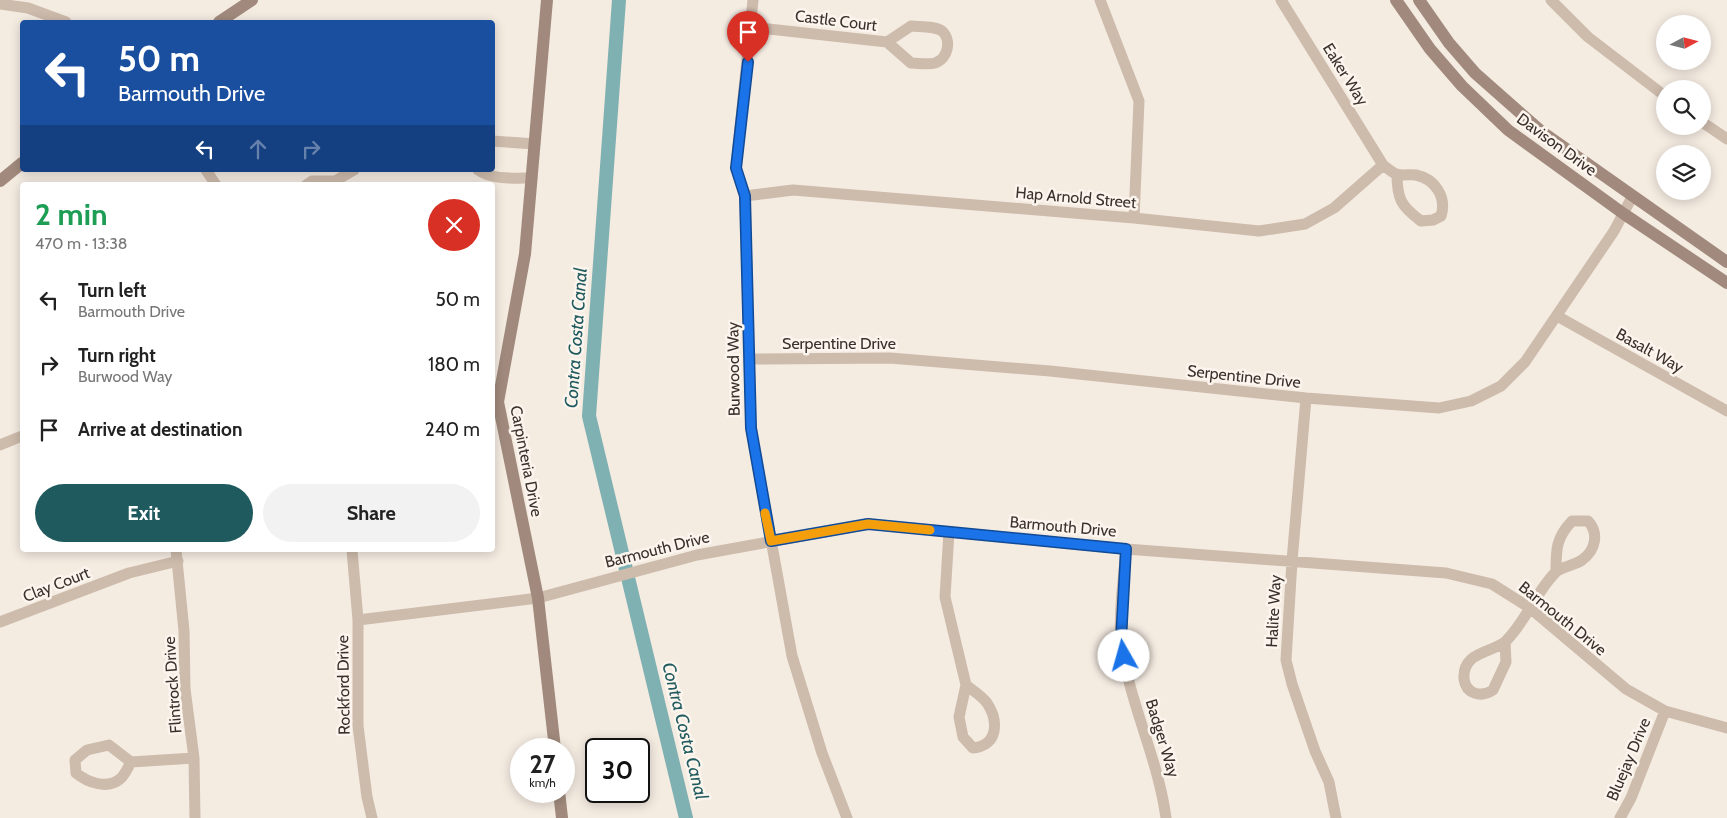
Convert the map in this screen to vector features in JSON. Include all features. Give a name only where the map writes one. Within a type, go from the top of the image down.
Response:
[{"type":"street","points":[[222,20],[252,0]]},
{"type":"street","name":"Carpinteria Drive","points":[[548,0],[525,254],[498,402],[538,598],[554,738]]},
{"type":"street","name":"Burwood Way","points":[[753,0],[736,168],[745,196],[751,428],[792,656],[822,753],[847,818]]},
{"type":"street","points":[[1100,0],[1139,100],[1134,218]]},
{"type":"street","name":"Eaker Way","points":[[1281,0],[1383,165]]},
{"type":"street","name":"Davison Drive","points":[[1396,0],[1430,50],[1462,86],[1508,130],[1624,214],[1727,282]]},
{"type":"street","name":"Davison Drive","points":[[1419,0],[1449,43],[1475,73],[1542,132],[1727,262]]},
{"type":"street","points":[[1551,0],[1588,37],[1656,89]]},
{"type":"street","points":[[0,4],[29,4],[62,20]]},
{"type":"street","name":"Castle Court","points":[[751,26],[887,42],[911,63],[935,63],[944,56],[947,50],[947,40],[941,31],[932,28],[911,26],[887,42]]},
{"type":"street","points":[[1711,128],[1727,139]]},
{"type":"street","points":[[495,141],[535,144]]},
{"type":"street","points":[[0,181],[20,165]]},
{"type":"street","points":[[1383,165],[1397,174],[1416,176],[1430,181],[1441,194],[1444,206],[1441,216],[1434,220],[1421,221],[1405,209],[1397,193],[1397,174]]},
{"type":"street","name":"Hap Arnold Street","points":[[745,196],[793,190],[1134,218],[1259,231],[1306,224],[1334,208],[1383,165]]},
{"type":"street","points":[[310,179],[335,181],[351,172]]},
{"type":"street","points":[[481,172],[508,177],[532,178]]},
{"type":"street","name":"Serpentine Drive","points":[[750,359],[890,358],[1050,371],[1306,398],[1439,408],[1471,401],[1501,386],[1525,362],[1624,214],[1632,197]]},
{"type":"street","name":"Basalt Way","points":[[1557,316],[1727,412]]},
{"type":"street","name":"Halite Way","points":[[1306,398],[1286,660],[1315,751],[1328,782],[1336,818]]},
{"type":"street","points":[[0,444],[20,437]]},
{"type":"street","points":[[1505,642],[1506,662],[1493,690],[1480,695],[1471,692],[1465,686],[1464,676],[1467,666],[1482,651],[1505,642],[1556,571],[1583,559],[1591,549],[1596,537],[1595,528],[1588,521],[1572,521],[1565,529],[1556,547],[1556,571]]},
{"type":"street","name":"Barmouth Drive","points":[[358,620],[538,598],[697,555],[868,524],[1126,549],[1446,573],[1492,584],[1530,608],[1626,689],[1665,711],[1727,728]]},
{"type":"street","points":[[949,532],[945,597],[966,685],[959,717],[962,737],[973,748],[982,747],[989,743],[996,732],[995,724],[987,704],[966,685]]},
{"type":"street","name":"Badger Way","points":[[1126,549],[1121,640],[1131,688],[1162,787],[1166,818]]},
{"type":"street","name":"Rockford Drive","points":[[352,552],[358,620],[358,726],[367,797],[372,818]]},
{"type":"street","name":"Clay Court","points":[[1,626],[177,555]]},
{"type":"street","name":"Flintrock Drive","points":[[177,555],[184,631],[185,689],[194,758],[195,818]]},
{"type":"street","name":"Bluejay Drive","points":[[1620,818],[1631,798],[1665,711]]},
{"type":"street","points":[[131,762],[121,778],[112,784],[87,782],[76,772],[75,760],[87,750],[109,745],[131,762],[194,758]]},
{"type":"street","points":[[561,803],[562,818]]},
{"type":"waterway","name":"Contra Costa Canal","points":[[619,0],[589,416],[686,818]]},
{"type":"slow traffic","points":[[765,513],[771,541],[868,524],[930,530]]},
{"type":"route","points":[[748,62],[736,168],[745,196],[751,428],[762,499],[771,541],[868,524],[1126,549],[1121,640],[1124,656]]}]
